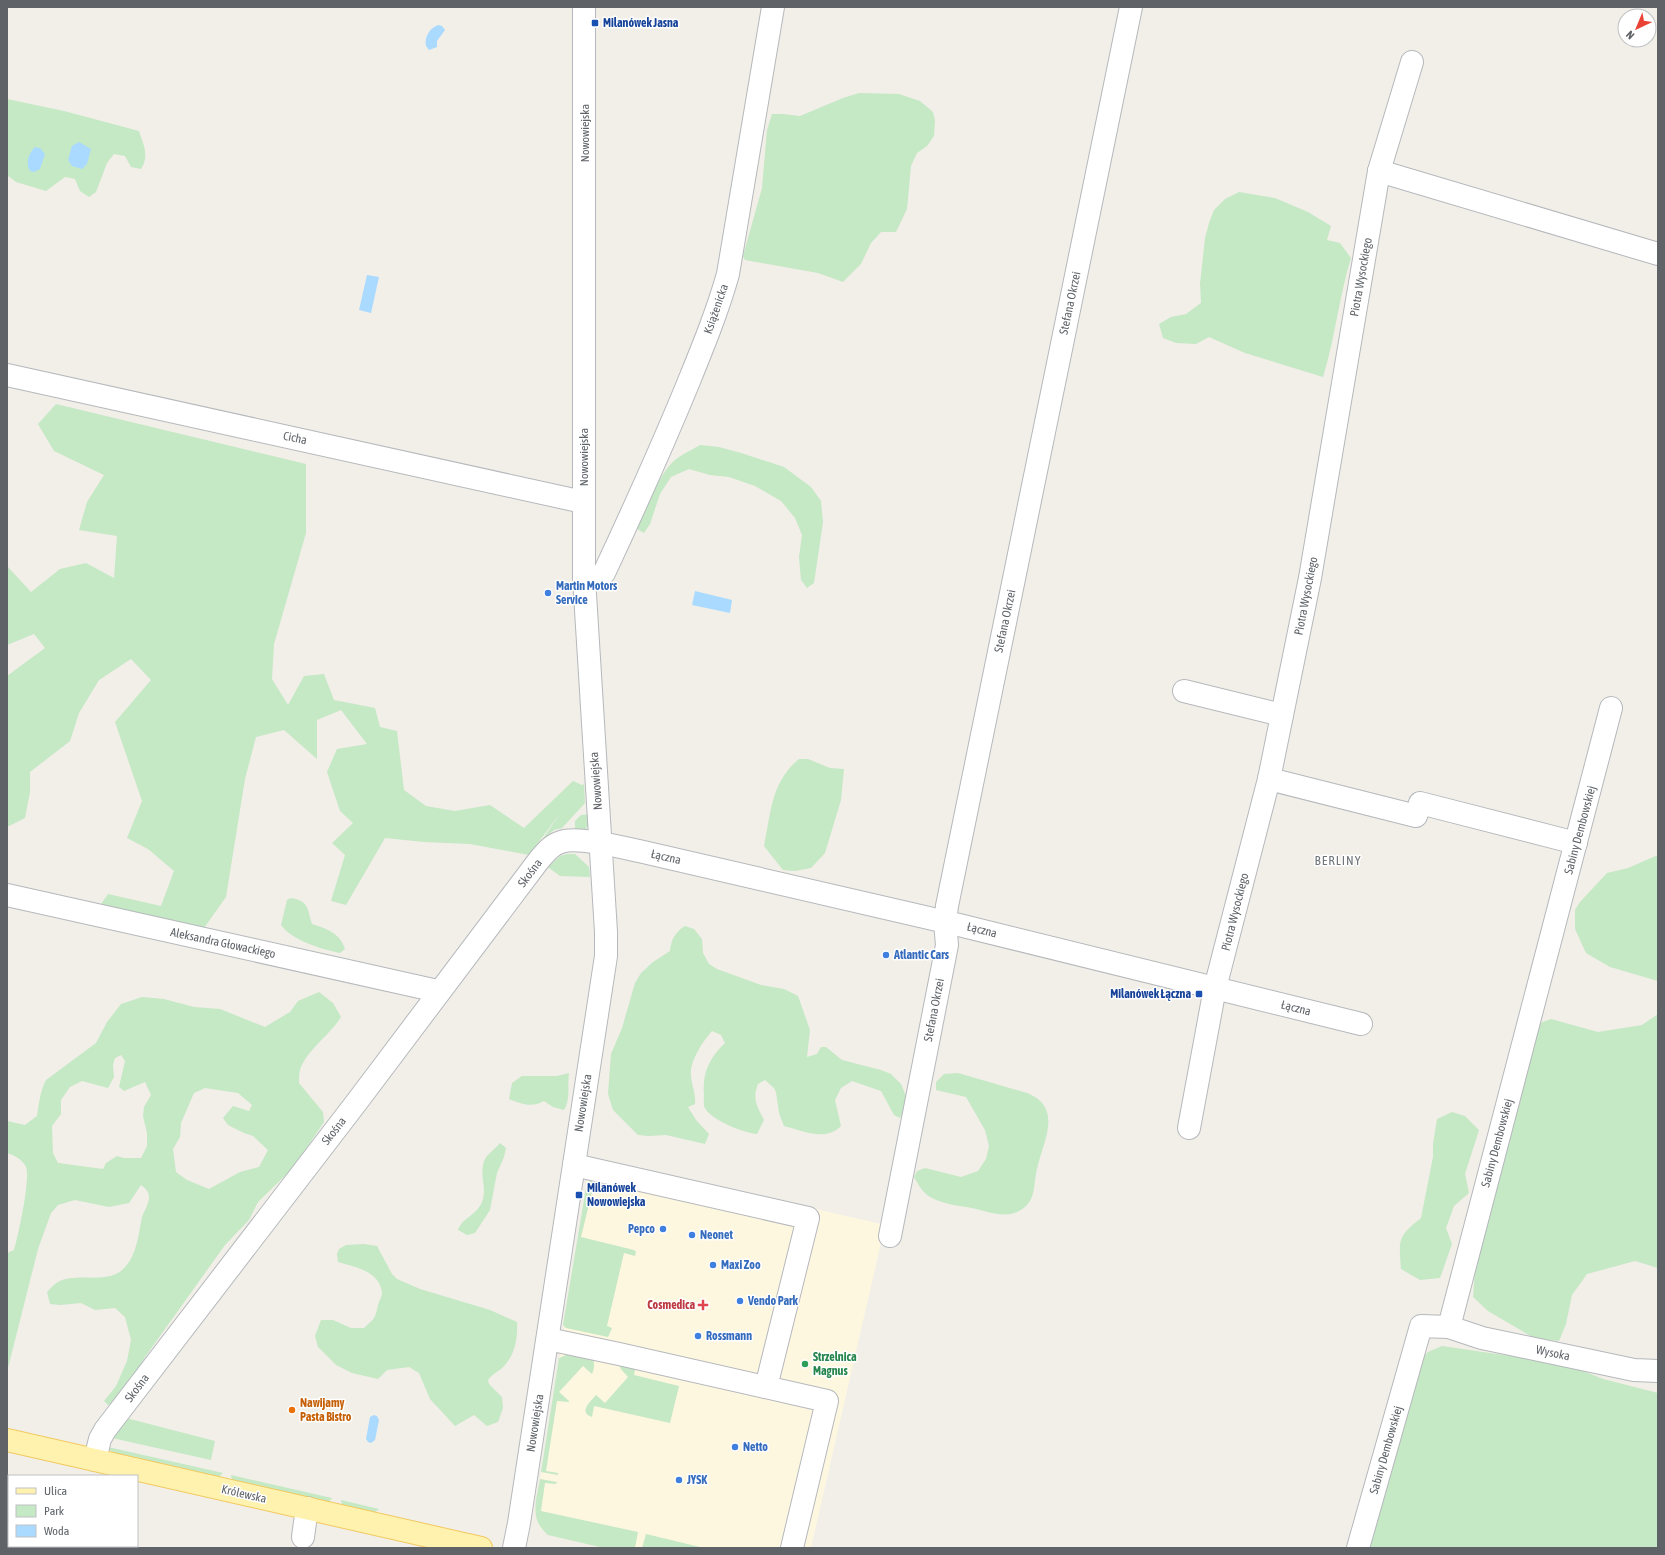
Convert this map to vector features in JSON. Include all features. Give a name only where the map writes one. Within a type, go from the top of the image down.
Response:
[{"type":"main road","name":"Królewska","points":[[7,1440],[481,1548]]},
{"type":"street","name":"Nowowiejska","points":[[514,1548],[548,1340],[606,956],[601,843],[584,578],[584,7]]},
{"type":"street","name":"Książenicka","points":[[584,578],[595,578],[604,573],[670,427],[719,308],[728,274],[773,7]]},
{"type":"street","name":"Stefana Okrzei","points":[[890,1236],[947,945],[945,922],[947,906],[1131,7]]},
{"type":"street","name":"Piotra Wysockiego","points":[[1189,1128],[1215,988],[1269,779],[1311,571],[1379,172],[1412,62]]},
{"type":"street","points":[[1379,172],[1658,254]]},
{"type":"street","name":"Cicha","points":[[7,374],[574,500],[584,500]]},
{"type":"street","points":[[1184,691],[1282,715]]},
{"type":"street","name":"Sabiny Dembowskiej","points":[[1358,1548],[1421,1326],[1449,1327],[1611,708]]},
{"type":"street","points":[[1269,779],[1416,816],[1420,803],[1576,843]]},
{"type":"street","name":"Skośna","points":[[95,1460],[100,1439],[105,1430],[356,1103],[545,852],[557,844],[569,840],[601,843]]},
{"type":"street","name":"Łączna","points":[[601,843],[638,850],[945,922],[1361,1024]]},
{"type":"street","name":"Aleksandra Głowackiego","points":[[7,895],[433,990],[438,993]]},
{"type":"street","points":[[574,1165],[808,1218],[766,1387]]},
{"type":"street","name":"Wysoka","points":[[1449,1327],[1482,1338],[1634,1370],[1658,1371]]},
{"type":"street","points":[[548,1340],[619,1354],[827,1401],[792,1548]]},
{"type":"street","points":[[303,1537],[307,1508]]},
{"type":"shaded area","points":[[591,1157],[885,1225],[811,1548],[605,1548],[541,1529],[535,1512]]},
{"type":"green space","points":[[859,93],[899,94],[920,101],[933,112],[935,121],[934,136],[927,146],[917,153],[911,166],[907,209],[896,232],[881,232],[871,243],[861,264],[843,282],[818,273],[745,260],[743,256],[762,188],[767,130],[772,114],[800,116]]},
{"type":"green space","points":[[7,99],[64,111],[139,131],[145,150],[144,164],[141,169],[131,167],[125,156],[114,154],[107,163],[96,192],[89,197],[80,191],[75,179],[65,177],[46,191],[16,182],[7,175]]},
{"type":"green space","points":[[1239,192],[1275,198],[1308,212],[1331,226],[1327,240],[1340,243],[1351,258],[1323,377],[1245,353],[1209,337],[1196,344],[1176,343],[1163,338],[1159,324],[1171,317],[1186,314],[1201,303],[1200,284],[1205,238],[1209,223],[1214,210],[1225,199]]},
{"type":"green space","points":[[56,404],[306,464],[306,533],[274,644],[272,679],[288,705],[304,676],[324,674],[334,700],[375,708],[380,727],[397,731],[404,790],[426,806],[455,811],[490,805],[524,828],[573,781],[582,785],[584,784],[585,803],[562,828],[554,830],[542,840],[561,812],[529,855],[470,844],[424,842],[385,838],[346,905],[331,901],[345,855],[332,843],[353,823],[340,811],[327,772],[337,749],[367,744],[341,710],[317,720],[317,759],[284,730],[256,737],[245,779],[226,897],[199,935],[99,907],[108,894],[161,906],[174,871],[148,849],[127,838],[142,801],[115,722],[151,680],[131,659],[99,680],[79,713],[70,741],[30,772],[30,792],[25,818],[7,827],[7,676],[45,648],[34,634],[7,645],[7,566],[31,592],[60,569],[86,563],[114,578],[117,536],[79,530],[87,502],[104,475],[54,451],[38,424]]},
{"type":"green space","points":[[700,445],[719,447],[784,467],[811,487],[821,501],[823,522],[814,583],[807,588],[801,580],[799,557],[802,535],[795,518],[781,501],[755,486],[729,477],[710,475],[689,469],[671,477],[660,494],[650,524],[644,533],[637,529],[651,496],[672,462]]},
{"type":"green space","points":[[799,759],[808,759],[830,768],[844,769],[841,800],[825,853],[811,868],[795,871],[783,870],[764,846],[777,788],[790,768]]},
{"type":"green space","points":[[591,814],[587,828],[579,832],[575,832],[575,821],[581,815]]},
{"type":"green space","points":[[575,854],[589,867],[590,877],[560,876],[548,867],[560,856]]},
{"type":"green space","points":[[1658,855],[1658,981],[1610,967],[1586,953],[1575,929],[1575,910],[1580,902],[1607,873],[1628,868]]},
{"type":"green space","points":[[291,898],[297,899],[304,903],[308,910],[312,924],[328,930],[336,935],[340,939],[345,949],[340,953],[316,947],[300,940],[286,931],[281,925],[287,900]]},
{"type":"green space","points":[[685,926],[694,929],[702,939],[703,953],[709,964],[717,969],[761,985],[784,989],[798,996],[810,1030],[807,1057],[817,1054],[821,1047],[826,1047],[842,1060],[891,1074],[901,1084],[908,1101],[900,1118],[894,1115],[881,1091],[852,1081],[841,1088],[835,1100],[841,1126],[835,1131],[814,1134],[784,1126],[779,1113],[776,1092],[774,1088],[765,1080],[758,1084],[755,1094],[757,1106],[764,1120],[757,1134],[728,1125],[708,1113],[704,1105],[704,1080],[708,1067],[715,1054],[725,1043],[721,1035],[712,1031],[701,1046],[692,1064],[691,1076],[695,1104],[688,1107],[696,1120],[709,1134],[705,1144],[666,1135],[638,1135],[613,1110],[608,1094],[611,1054],[622,1028],[635,983],[641,973],[653,962],[670,951],[671,943],[674,937]]},
{"type":"green space","points":[[319,992],[333,1003],[341,1017],[310,1053],[299,1073],[299,1083],[323,1112],[324,1122],[293,1168],[258,1202],[249,1220],[225,1245],[145,1357],[135,1375],[113,1402],[108,1405],[104,1401],[116,1386],[127,1361],[131,1340],[125,1317],[115,1308],[95,1310],[81,1303],[60,1305],[50,1304],[47,1292],[54,1285],[65,1279],[109,1276],[123,1270],[132,1257],[135,1249],[142,1217],[149,1200],[148,1191],[141,1185],[129,1203],[109,1207],[75,1200],[58,1205],[51,1213],[38,1249],[7,1372],[7,1253],[14,1250],[16,1243],[27,1182],[27,1173],[26,1167],[21,1160],[7,1153],[7,1121],[25,1125],[37,1116],[41,1093],[46,1080],[96,1043],[107,1022],[121,1004],[142,997],[164,999],[194,1007],[220,1009],[265,1027],[290,1012],[298,1001]],"holes":[[[121,1055],[125,1061],[119,1087],[124,1091],[145,1082],[151,1095],[144,1107],[143,1116],[147,1133],[147,1146],[141,1158],[124,1158],[117,1156],[106,1163],[103,1169],[58,1163],[53,1153],[52,1126],[61,1114],[61,1100],[70,1087],[82,1081],[108,1088],[114,1077],[113,1065],[115,1058]],[[205,1088],[238,1093],[252,1105],[249,1111],[233,1106],[223,1118],[228,1125],[253,1136],[268,1150],[259,1167],[240,1172],[209,1189],[187,1180],[176,1172],[173,1149],[180,1137],[181,1123],[194,1093]]]},
{"type":"green space","points":[[1658,1014],[1658,1268],[1635,1261],[1587,1274],[1572,1295],[1566,1324],[1559,1341],[1534,1338],[1488,1311],[1473,1297],[1476,1258],[1531,1048],[1540,1023],[1551,1019],[1598,1032],[1642,1025]]},
{"type":"green space","points":[[569,1073],[568,1097],[564,1110],[553,1107],[544,1101],[531,1105],[522,1104],[509,1099],[512,1083],[522,1076],[557,1076]]},
{"type":"green space","points":[[958,1073],[1027,1093],[1038,1099],[1045,1107],[1048,1116],[1048,1126],[1037,1169],[1032,1198],[1025,1207],[1019,1211],[999,1214],[944,1202],[933,1198],[924,1192],[914,1177],[917,1171],[925,1168],[961,1177],[978,1171],[986,1159],[989,1146],[985,1130],[966,1097],[936,1090],[936,1082],[944,1074]]},
{"type":"green space","points":[[1452,1112],[1465,1116],[1479,1130],[1465,1174],[1469,1193],[1454,1206],[1446,1228],[1452,1244],[1440,1278],[1420,1280],[1401,1269],[1400,1245],[1401,1240],[1407,1230],[1421,1218],[1433,1157],[1433,1144],[1437,1119]]},
{"type":"green space","points":[[500,1143],[506,1148],[497,1173],[490,1210],[475,1233],[467,1235],[458,1230],[463,1222],[479,1207],[482,1202],[484,1197],[483,1165],[486,1157]]},
{"type":"green space","points":[[587,1182],[596,1182],[598,1186],[597,1193],[592,1192],[581,1237],[634,1250],[636,1252],[635,1256],[624,1253],[607,1326],[612,1328],[608,1337],[566,1328],[563,1325]]},
{"type":"green space","points":[[364,1244],[377,1246],[392,1274],[397,1279],[420,1289],[490,1310],[517,1322],[517,1334],[511,1356],[503,1367],[488,1380],[489,1384],[502,1397],[503,1408],[498,1422],[487,1426],[474,1415],[455,1426],[430,1399],[419,1373],[409,1367],[387,1370],[378,1379],[352,1373],[336,1365],[318,1347],[315,1336],[321,1320],[333,1320],[351,1328],[364,1328],[375,1316],[382,1296],[377,1280],[366,1271],[338,1262],[337,1254],[339,1249],[346,1245]]},
{"type":"green space","points":[[1442,1346],[1566,1364],[1603,1379],[1658,1393],[1658,1548],[1366,1548],[1416,1364],[1428,1352]]},
{"type":"green space","points":[[571,1353],[593,1360],[594,1369],[592,1374],[583,1366],[559,1392],[569,1402],[557,1401],[546,1471],[558,1473],[558,1475],[541,1472],[559,1358]]},
{"type":"green space","points":[[620,1365],[636,1365],[634,1375],[679,1386],[670,1423],[594,1406],[592,1417],[588,1415],[586,1412],[586,1407],[596,1395],[605,1403],[628,1377],[620,1368]]},
{"type":"green space","points":[[126,1418],[215,1441],[211,1460],[112,1438]]},
{"type":"green space","points":[[108,1447],[223,1473],[219,1477],[116,1453],[111,1451]]},
{"type":"green space","points":[[231,1475],[332,1498],[329,1502],[232,1480]]},
{"type":"green space","points":[[540,1479],[557,1482],[556,1484],[545,1483],[541,1511],[638,1532],[635,1548],[604,1548],[548,1535],[538,1523],[535,1509]]},
{"type":"green space","points":[[341,1500],[379,1509],[375,1512],[342,1505]]},
{"type":"green space","points":[[646,1534],[700,1547],[642,1548]]},
{"type":"water","points":[[438,25],[442,26],[445,30],[437,41],[437,47],[429,50],[426,46],[428,33],[432,28]]},
{"type":"water","points":[[79,142],[91,149],[87,164],[82,169],[72,166],[68,160],[72,146]]},
{"type":"water","points":[[35,147],[40,148],[45,154],[40,169],[34,172],[30,171],[28,161],[29,155]]},
{"type":"water","points":[[367,275],[379,277],[371,313],[359,310]]},
{"type":"water","points":[[695,591],[732,600],[730,613],[692,605]]},
{"type":"water","points":[[374,1415],[377,1416],[379,1420],[375,1440],[371,1443],[366,1439],[370,1417]]},
{"type":"place","name":"Milanówek Jasna","points":[[595,23]]},
{"type":"place","name":"Martin Motors Service","points":[[548,593]]},
{"type":"place","name":"Atlantic Cars","points":[[886,955]]},
{"type":"place","name":"Milanówek Łączna","points":[[1199,994]]},
{"type":"place","name":"Milanówek Nowowiejska","points":[[579,1195]]},
{"type":"place","name":"Pepco","points":[[663,1229]]},
{"type":"place","name":"Neonet","points":[[692,1235]]},
{"type":"place","name":"Maxi Zoo","points":[[713,1265]]},
{"type":"place","name":"Vendo Park","points":[[740,1301]]},
{"type":"place","name":"Cosmedica","points":[[703,1305]]},
{"type":"place","name":"Rossmann","points":[[698,1336]]},
{"type":"place","name":"Strzelnica Magnus","points":[[805,1364]]},
{"type":"place","name":"Nawijamy Pasta Bistro","points":[[292,1410]]},
{"type":"place","name":"Netto","points":[[735,1447]]},
{"type":"place","name":"JYSK","points":[[679,1480]]},
{"type":"district","name":"BERLINY","points":[[1338,860]]}]
